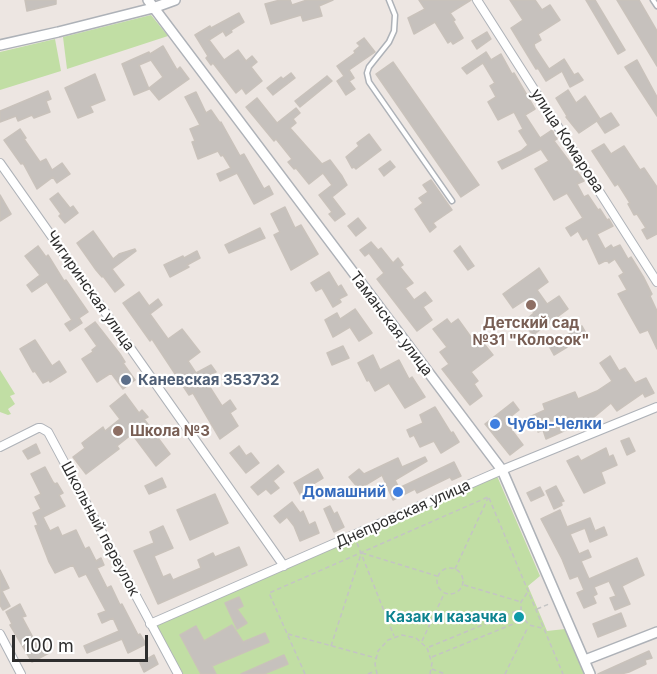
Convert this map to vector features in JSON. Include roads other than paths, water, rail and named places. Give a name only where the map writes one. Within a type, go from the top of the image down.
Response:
[{"type":"street","points":[[0,45],[151,4],[175,0]]},
{"type":"street","name":"улица Комарова","points":[[477,0],[657,282]]},
{"type":"street","name":"Таманская улица","points":[[151,4],[502,470],[590,674]]},
{"type":"street","name":"Чигиринская улица","points":[[0,163],[284,566]]},
{"type":"street","name":"Днепровская улица","points":[[150,624],[502,470],[657,407]]},
{"type":"street","name":"Школьный переулок","points":[[0,447],[41,428],[48,432],[178,674]]},
{"type":"street","points":[[585,660],[657,632]]},
{"type":"street","points":[[0,634],[21,674]]},
{"type":"lane","points":[[389,0],[395,19],[394,31],[389,42],[369,67],[367,73],[369,82],[452,201]]},
{"type":"lane","points":[[653,0],[657,6]]},
{"type":"place","name":"Детский сад №31 \"Колосок\"","points":[[531,305]]},
{"type":"place","name":"Каневская 353732","points":[[126,380]]},
{"type":"place","name":"Чубы-Челки","points":[[495,424]]},
{"type":"place","name":"Школа №3","points":[[118,431]]},
{"type":"place","name":"Домашний","points":[[398,492]]},
{"type":"place","name":"Казак и казачка","points":[[519,617]]}]
